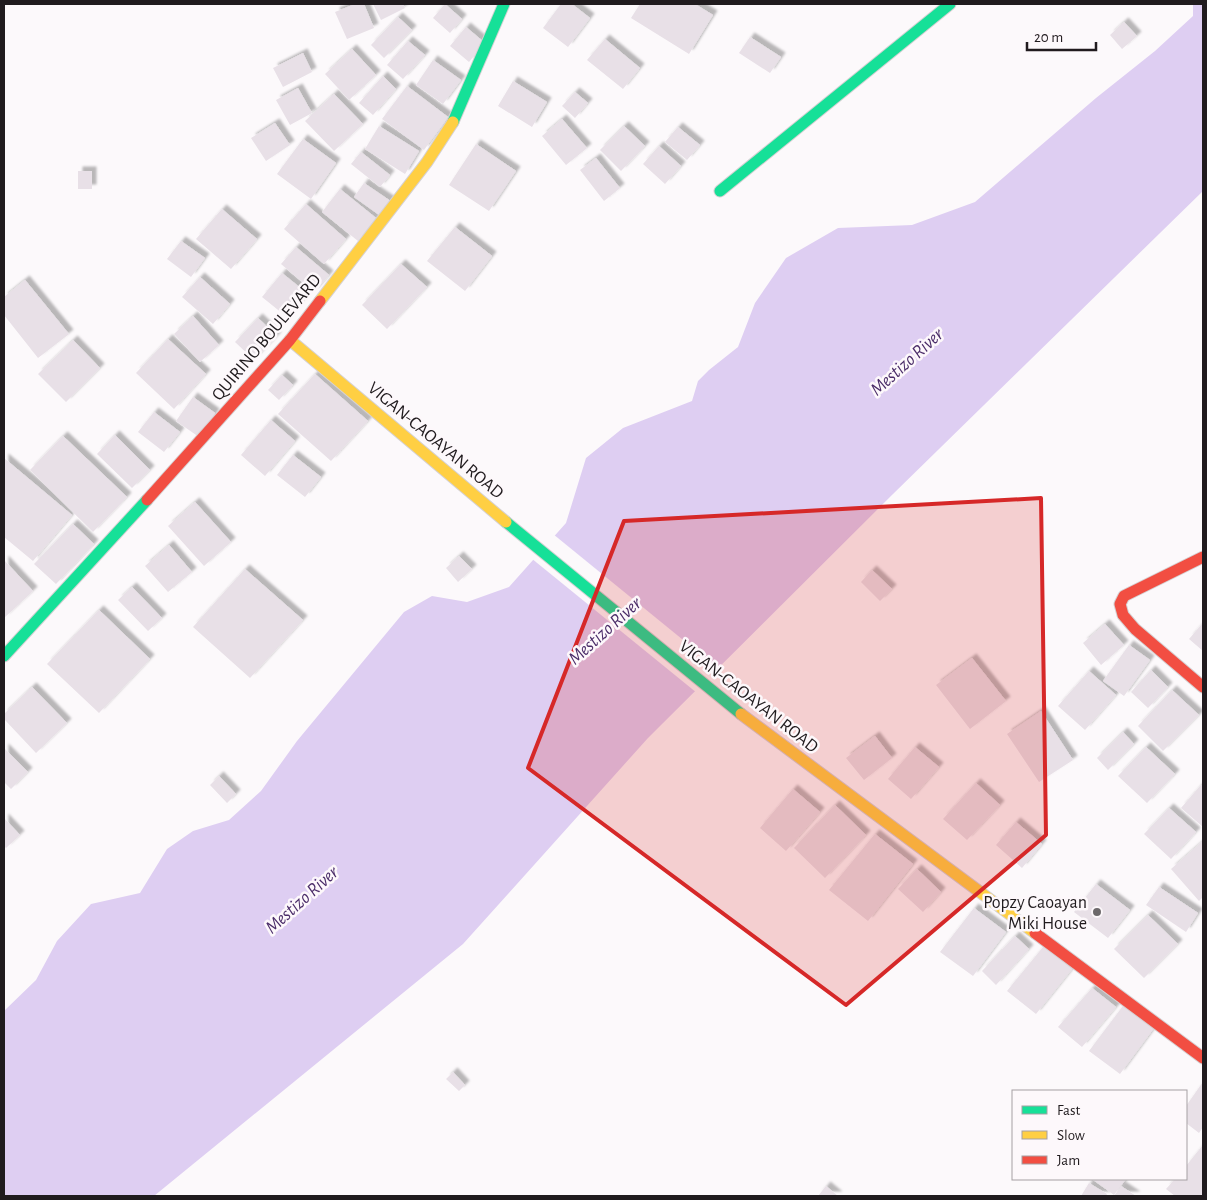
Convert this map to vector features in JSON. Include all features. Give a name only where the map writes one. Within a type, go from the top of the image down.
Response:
[{"type":"main road","name":"QUIRINO BOULEVARD","points":[[4,656],[184,460],[290,340],[427,162],[445,134],[464,97],[504,4]]},
{"type":"main road","points":[[720,191],[950,4]]},
{"type":"main road","name":"VIGAN-CAOAYAN ROAD","points":[[290,340],[469,492],[762,732],[1203,1058]]},
{"type":"main road","points":[[1203,557],[1124,596],[1120,604],[1123,615],[1135,629],[1203,687]]},
{"type":"highlighted area","points":[[1041,498],[1046,835],[846,1005],[528,768],[624,521]]},
{"type":"water","name":"Mestizo River","points":[[1193,4],[1203,4],[1203,191],[893,494],[648,738],[463,944],[154,1196],[4,1196],[4,1011],[36,980],[57,941],[91,904],[140,893],[167,849],[193,831],[229,820],[261,791],[297,741],[404,612],[432,596],[467,602],[509,587],[566,523],[586,458],[623,428],[692,401],[698,381],[738,347],[755,303],[786,258],[838,228],[912,225],[975,202],[1096,98],[1155,51],[1193,16]]},
{"type":"pier","points":[[553,534],[720,670],[697,693],[531,558]]},
{"type":"building","points":[[355,4],[364,4],[374,28],[347,39],[335,12]]},
{"type":"building","points":[[373,4],[403,4],[405,8],[381,20]]},
{"type":"building","points":[[445,4],[462,19],[450,33],[433,18]]},
{"type":"building","points":[[561,4],[572,4],[590,18],[568,47],[543,28]]},
{"type":"building","points":[[640,4],[695,4],[713,15],[689,54],[631,18]]},
{"type":"building","points":[[398,17],[412,30],[384,58],[371,45]]},
{"type":"building","points":[[1124,22],[1137,36],[1122,49],[1110,35]]},
{"type":"building","points":[[466,27],[485,43],[469,62],[450,46]]},
{"type":"building","points":[[750,37],[781,57],[770,73],[739,53]]},
{"type":"building","points":[[605,39],[640,68],[623,89],[587,60]]},
{"type":"building","points":[[408,41],[425,55],[403,79],[387,65]]},
{"type":"building","points":[[352,49],[376,75],[349,100],[325,74]]},
{"type":"building","points":[[303,53],[312,72],[283,87],[273,68]]},
{"type":"building","points":[[433,60],[461,80],[443,104],[416,85]]},
{"type":"building","points":[[383,76],[396,89],[373,115],[359,103]]},
{"type":"building","points":[[513,81],[547,102],[532,127],[498,106]]},
{"type":"building","points":[[407,86],[448,117],[424,150],[382,119]]},
{"type":"building","points":[[298,88],[312,113],[290,125],[276,100]]},
{"type":"building","points":[[575,92],[588,103],[575,118],[562,106]]},
{"type":"building","points":[[334,94],[363,124],[334,151],[305,121]]},
{"type":"building","points":[[562,119],[587,148],[566,165],[542,136]]},
{"type":"building","points":[[275,123],[290,145],[266,161],[251,138]]},
{"type":"building","points":[[379,126],[419,151],[405,174],[365,149]]},
{"type":"building","points":[[624,126],[645,146],[621,171],[600,150]]},
{"type":"building","points":[[678,127],[700,145],[687,160],[665,142]]},
{"type":"building","points":[[303,139],[336,163],[311,199],[277,174]]},
{"type":"building","points":[[476,144],[516,171],[489,211],[449,185]]},
{"type":"building","points":[[659,146],[681,166],[665,184],[643,164]]},
{"type":"building","points":[[361,152],[390,175],[380,187],[351,164]]},
{"type":"building","points":[[596,158],[620,188],[604,201],[580,170]]},
{"type":"building","points":[[78,171],[92,171],[92,189],[78,189]]},
{"type":"building","points":[[364,183],[392,202],[382,217],[354,197]]},
{"type":"building","points":[[340,189],[376,218],[358,241],[322,212]]},
{"type":"building","points":[[306,204],[346,239],[324,264],[284,229]]},
{"type":"building","points":[[222,209],[257,239],[231,269],[196,239]]},
{"type":"building","points":[[455,227],[492,256],[465,291],[427,261]]},
{"type":"building","points":[[181,241],[205,258],[191,277],[167,259]]},
{"type":"building","points":[[296,247],[329,275],[314,292],[281,264]]},
{"type":"building","points":[[401,264],[427,287],[387,329],[362,305]]},
{"type":"building","points":[[282,273],[308,294],[288,318],[262,297]]},
{"type":"building","points":[[200,277],[230,304],[213,324],[182,297]]},
{"type":"building","points":[[25,280],[69,334],[38,358],[4,315],[4,297]]},
{"type":"building","points":[[193,316],[219,345],[200,362],[174,334]]},
{"type":"building","points":[[258,318],[277,336],[254,360],[235,342]]},
{"type":"building","points":[[168,339],[206,374],[174,409],[136,373]]},
{"type":"building","points":[[73,340],[100,368],[66,402],[38,374]]},
{"type":"building","points":[[315,374],[368,421],[331,461],[278,414]]},
{"type":"building","points":[[282,375],[293,385],[279,400],[268,390]]},
{"type":"building","points":[[193,397],[215,413],[199,437],[176,421]]},
{"type":"building","points":[[154,412],[180,432],[164,452],[138,432]]},
{"type":"building","points":[[271,420],[295,441],[265,476],[241,455]]},
{"type":"building","points":[[115,435],[150,470],[132,488],[97,454]]},
{"type":"building","points":[[63,436],[127,497],[93,532],[30,470]]},
{"type":"building","points":[[293,455],[321,477],[305,497],[277,475]]},
{"type":"building","points":[[4,458],[72,515],[33,561],[4,537]]},
{"type":"building","points":[[195,502],[231,542],[204,566],[168,526]]},
{"type":"building","points":[[73,524],[94,544],[56,584],[34,564]]},
{"type":"building","points":[[169,545],[192,572],[168,592],[145,566]]},
{"type":"building","points":[[459,556],[472,569],[458,582],[446,568]]},
{"type":"building","points":[[4,560],[33,591],[4,618]]},
{"type":"building","points":[[245,569],[303,620],[250,678],[193,627]]},
{"type":"building","points":[[872,570],[892,589],[880,601],[861,582]]},
{"type":"building","points":[[132,587],[162,618],[148,631],[118,600]]},
{"type":"building","points":[[99,610],[150,659],[99,713],[47,664]]},
{"type":"building","points":[[1203,623],[1203,651],[1189,639]]},
{"type":"building","points":[[1105,624],[1124,645],[1101,665],[1083,643]]},
{"type":"building","points":[[1129,645],[1150,660],[1124,696],[1103,681]]},
{"type":"building","points":[[972,658],[1006,701],[970,729],[936,685]]},
{"type":"building","points":[[1151,670],[1168,687],[1148,708],[1131,692]]},
{"type":"building","points":[[1089,671],[1116,695],[1085,730],[1058,706]]},
{"type":"building","points":[[32,687],[67,723],[36,753],[4,719],[4,714]]},
{"type":"building","points":[[1172,690],[1199,715],[1163,751],[1138,726]]},
{"type":"building","points":[[1041,711],[1073,760],[1039,782],[1007,734]]},
{"type":"building","points":[[1123,732],[1134,744],[1108,770],[1097,758]]},
{"type":"building","points":[[875,736],[892,758],[864,780],[846,758]]},
{"type":"building","points":[[915,747],[939,767],[911,799],[888,779]]},
{"type":"building","points":[[1146,747],[1175,774],[1147,803],[1118,776]]},
{"type":"building","points":[[4,748],[28,772],[11,789],[4,782]]},
{"type":"building","points":[[219,776],[236,794],[227,803],[210,785]]},
{"type":"building","points":[[976,783],[1000,805],[967,840],[943,819]]},
{"type":"building","points":[[1201,785],[1203,787],[1203,827],[1181,808]]},
{"type":"building","points":[[793,789],[820,812],[786,851],[760,828]]},
{"type":"building","points":[[835,805],[866,835],[825,878],[794,848]]},
{"type":"building","points":[[1169,808],[1196,832],[1171,859],[1144,834]]},
{"type":"building","points":[[4,818],[20,835],[6,848],[4,846]]},
{"type":"building","points":[[1016,822],[1042,844],[1022,868],[996,845]]},
{"type":"building","points":[[875,834],[913,864],[868,921],[829,890]]},
{"type":"building","points":[[1203,841],[1203,897],[1199,901],[1171,869]]},
{"type":"building","points":[[917,869],[941,892],[923,912],[898,889]]},
{"type":"building","points":[[1096,884],[1130,910],[1108,938],[1074,912]]},
{"type":"building","points":[[1159,887],[1198,913],[1186,932],[1146,905]]},
{"type":"building","points":[[974,908],[1006,932],[973,976],[940,952]]},
{"type":"building","points":[[1148,915],[1178,944],[1144,978],[1114,949]]},
{"type":"building","points":[[1015,936],[1029,949],[996,985],[982,971]]},
{"type":"building","points":[[1044,946],[1072,969],[1036,1014],[1007,991]]},
{"type":"building","points":[[1092,988],[1116,1007],[1082,1047],[1058,1027]]},
{"type":"building","points":[[1123,1006],[1154,1028],[1120,1074],[1089,1051]]},
{"type":"building","points":[[453,1072],[465,1085],[459,1091],[446,1079]]},
{"type":"building","points":[[1203,1082],[1203,1127],[1199,1133],[1187,1124],[1187,1105]]},
{"type":"building","points":[[1203,1145],[1203,1196],[1175,1196],[1166,1189],[1174,1180],[1187,1180],[1187,1165]]},
{"type":"building","points":[[1093,1180],[1125,1180],[1114,1195]]},
{"type":"building","points":[[1089,1183],[1107,1194],[1106,1196],[1081,1196]]},
{"type":"building","points":[[826,1186],[838,1196],[818,1196]]},
{"type":"building","points":[[1121,1186],[1136,1196],[1114,1196]]},
{"type":"traffic: fast","points":[[453,122],[504,4]]},
{"type":"traffic: fast","points":[[720,191],[950,4]]},
{"type":"traffic: fast","points":[[4,656],[147,500]]},
{"type":"traffic: fast","points":[[506,522],[741,714]]},
{"type":"traffic: slow","points":[[320,301],[427,162],[453,122]]},
{"type":"traffic: slow","points":[[290,340],[506,522]]},
{"type":"traffic: slow","points":[[741,714],[1035,933]]},
{"type":"traffic: jam","points":[[147,500],[290,340],[320,301]]},
{"type":"traffic: jam","points":[[1203,557],[1124,596],[1120,604],[1123,615],[1135,629],[1203,687]]},
{"type":"traffic: jam","points":[[1035,933],[1203,1058]]},
{"type":"place","name":"Popzy Caoayan Miki House","points":[[1097,912]]}]
